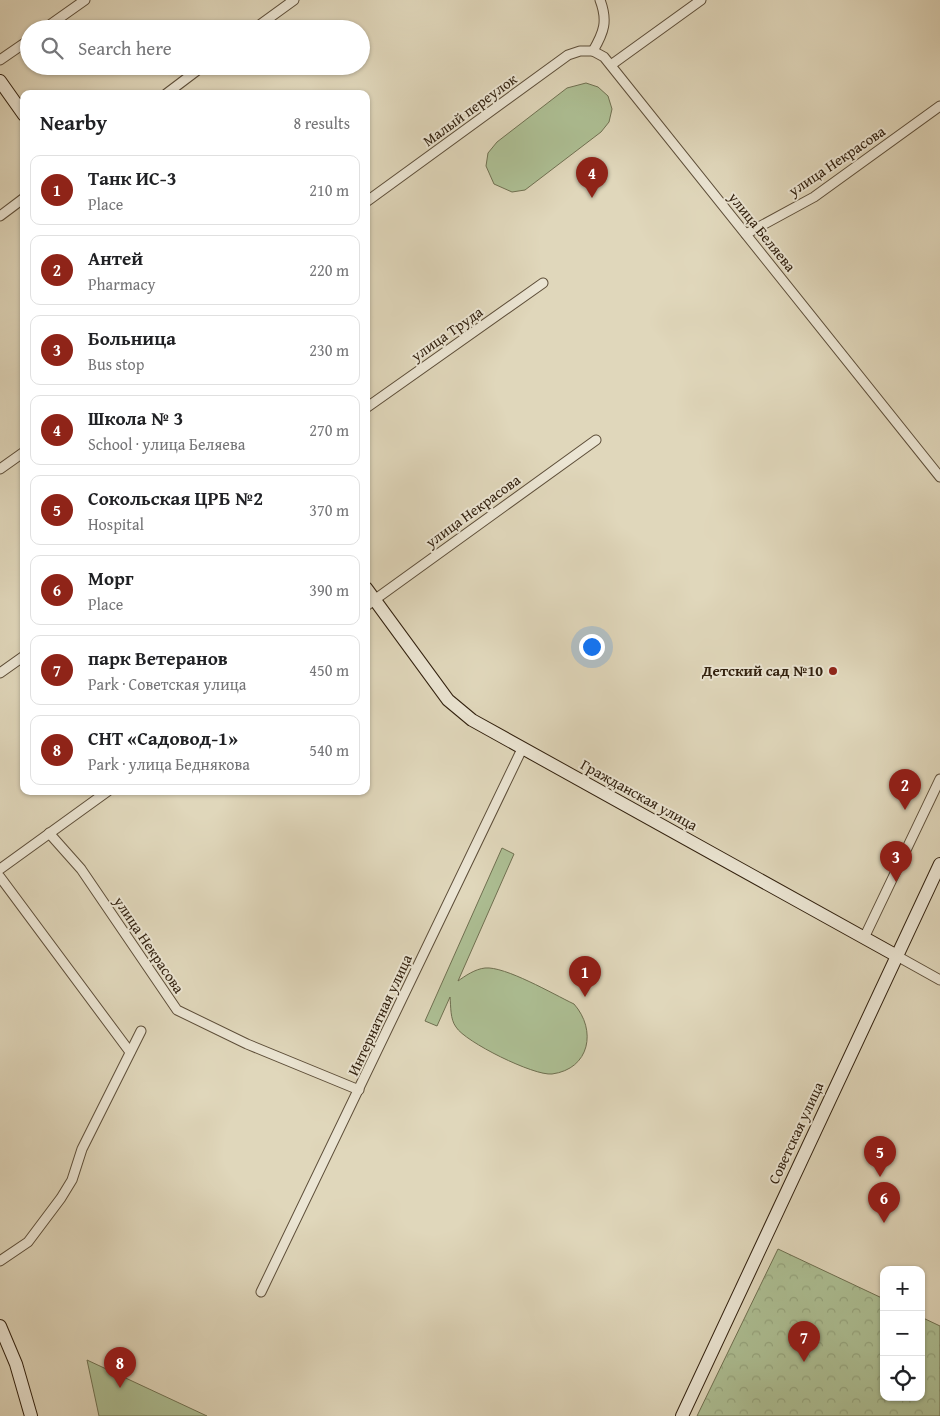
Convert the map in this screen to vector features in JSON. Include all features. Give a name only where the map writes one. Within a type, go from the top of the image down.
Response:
[{"type":"street","points":[[57,20],[85,0]]},
{"type":"street","points":[[266,20],[294,0]]},
{"type":"street","points":[[593,51],[604,33],[606,22],[600,0]]},
{"type":"street","points":[[610,65],[701,0]]},
{"type":"street","points":[[0,60],[20,46]]},
{"type":"street","name":"Малый переулок","points":[[370,199],[568,55],[580,51],[593,51]]},
{"type":"street","name":"улица Беляева","points":[[593,51],[604,57],[940,477]]},
{"type":"street","points":[[171,90],[191,75]]},
{"type":"street","points":[[0,81],[20,109]]},
{"type":"street","name":"улица Некрасова","points":[[746,234],[814,196],[940,106]]},
{"type":"street","points":[[0,216],[20,201]]},
{"type":"street","name":"улица Труда","points":[[370,405],[543,283]]},
{"type":"street","name":"улица Некрасова","points":[[370,603],[596,440]]},
{"type":"street","points":[[0,469],[20,455]]},
{"type":"street","name":"Гражданская улица","points":[[370,603],[448,700],[472,720],[940,980]]},
{"type":"street","points":[[0,673],[20,659]]},
{"type":"street","name":"Интернатная улица","points":[[261,1292],[522,748]]},
{"type":"street","points":[[864,938],[940,779]]},
{"type":"street","points":[[0,869],[102,795]]},
{"type":"street","name":"улица Некрасова","points":[[49,833],[81,869],[177,1010],[247,1044],[359,1090]]},
{"type":"street","name":"Советская улица","points":[[682,1416],[940,864]]},
{"type":"street","points":[[0,877],[130,1052]]},
{"type":"street","points":[[0,1261],[28,1242],[62,1198],[72,1180],[82,1149],[141,1030]]},
{"type":"street","points":[[0,1326],[16,1364],[30,1416]]},
{"type":"green space","points":[[586,83],[598,87],[608,96],[612,109],[609,122],[601,132],[525,190],[512,192],[494,184],[486,166],[488,153],[497,142],[567,88]]},
{"type":"green space","points":[[502,848],[514,854],[458,981],[478,970],[485,968],[494,969],[516,976],[574,1004],[586,1025],[586,1047],[582,1057],[575,1065],[565,1071],[552,1074],[531,1070],[501,1057],[472,1041],[456,1027],[451,1013],[450,997],[437,1026],[425,1021]]},
{"type":"green space","points":[[778,1249],[880,1297],[880,1401],[925,1401],[925,1319],[940,1326],[940,1416],[697,1416]]},
{"type":"green space","points":[[87,1360],[207,1416],[99,1416]]},
{"type":"place","name":"Школа № 3","points":[[592,198]]},
{"type":"place","name":"Детский сад №10","points":[[833,671]]},
{"type":"place","name":"Антей","points":[[905,810]]},
{"type":"place","name":"Больница","points":[[896,882]]},
{"type":"place","name":"Танк ИС-3","points":[[585,997]]},
{"type":"place","name":"Сокольская ЦРБ №2","points":[[880,1177]]},
{"type":"place","name":"Морг","points":[[884,1223]]},
{"type":"place","name":"парк Ветеранов","points":[[804,1362]]},
{"type":"place","name":"СНТ «Садовод-1»","points":[[120,1388]]}]
